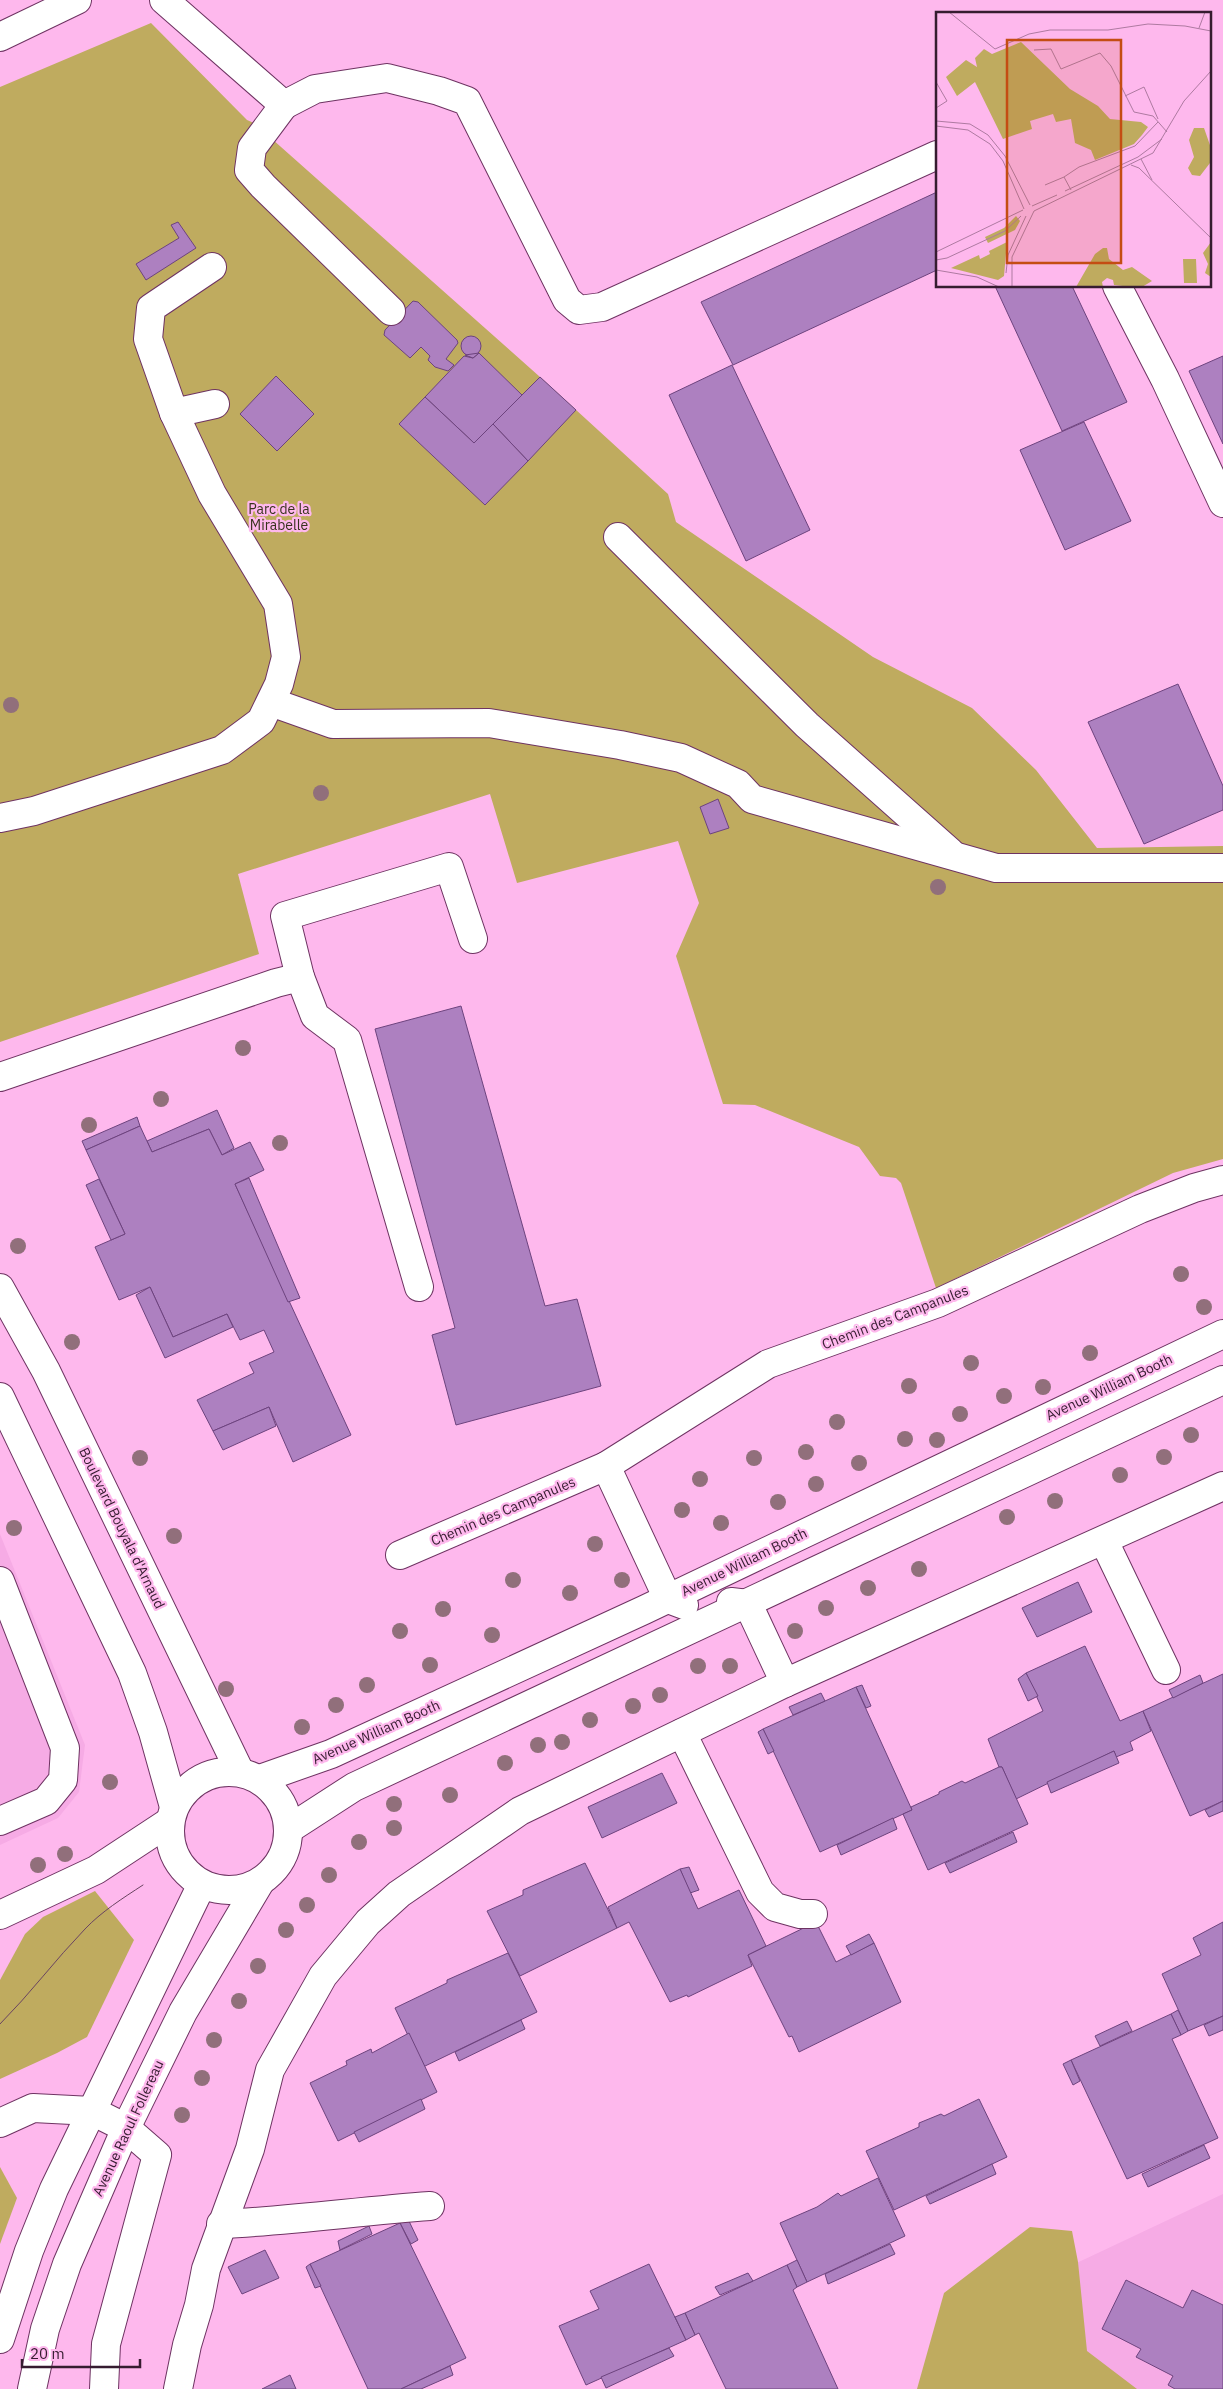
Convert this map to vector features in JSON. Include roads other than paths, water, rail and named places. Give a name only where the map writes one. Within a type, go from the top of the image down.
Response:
[{"type":"street","points":[[0,37],[77,0]]},
{"type":"street","points":[[164,0],[284,105]]},
{"type":"street","points":[[391,311],[249,170],[252,148],[284,105],[315,89],[386,78],[467,101],[566,300],[580,310],[602,307],[936,155]]},
{"type":"street","points":[[0,818],[34,811],[222,750],[261,721],[279,684],[286,657],[278,604],[212,494],[174,413],[148,339],[151,308],[212,267]]},
{"type":"street","points":[[1118,288],[1165,379],[1223,503]]},
{"type":"street","points":[[174,413],[215,404]]},
{"type":"street","points":[[618,537],[807,725],[953,855]]},
{"type":"street","points":[[271,702],[333,724],[488,723],[620,745],[681,758],[738,784],[752,799],[996,868],[1223,868]]},
{"type":"street","points":[[419,1287],[347,1040],[315,1016],[300,977],[285,916],[449,867],[473,939]]},
{"type":"street","points":[[0,1077],[276,983],[300,977]]},
{"type":"street","name":"Chemin des Campanules","points":[[400,1555],[606,1466],[768,1364],[938,1303],[1140,1209],[1194,1188],[1223,1180]]},
{"type":"street","name":"Boulevard Bouyala d'Arnaud","points":[[0,1288],[46,1371],[250,1775]]},
{"type":"street","name":"Avenue William Booth","points":[[250,1775],[330,1754],[668,1599],[1223,1334]]},
{"type":"street","points":[[289,1829],[354,1787],[572,1683],[748,1604],[1002,1482],[1223,1380]]},
{"type":"street","points":[[0,1397],[132,1674],[153,1732],[171,1815],[172,1852],[184,1871],[202,1884],[221,1890],[241,1889],[260,1882],[276,1868],[286,1850],[289,1829],[285,1809],[275,1792],[250,1775],[213,1772],[189,1786],[171,1815],[118,1858],[0,1915]]},
{"type":"street","points":[[606,1466],[668,1599],[683,1605],[705,1605],[736,1601],[748,1604]]},
{"type":"street","points":[[178,2389],[206,2269],[250,2149],[270,2070],[323,1976],[368,1922],[406,1889],[520,1811],[785,1683],[1223,1486]]},
{"type":"street","points":[[1104,1541],[1166,1670]]},
{"type":"street","points":[[0,1581],[65,1748],[63,1780],[46,1801],[0,1822]]},
{"type":"street","points":[[748,1604],[785,1683]]},
{"type":"street","points":[[682,1733],[760,1892],[775,1908],[800,1914],[813,1914]]},
{"type":"street","points":[[118,1858],[172,1852]]},
{"type":"street","name":"Avenue Raoul Follereau","points":[[34,2387],[45,2329],[67,2264],[126,2128],[183,2012],[260,1882]]},
{"type":"street","points":[[0,2339],[29,2251],[54,2189],[202,1884]]},
{"type":"street","points":[[0,2123],[33,2108],[92,2111],[126,2128],[157,2155],[106,2344],[104,2389]]},
{"type":"street","points":[[221,2224],[269,2222],[353,2212],[430,2206]]},
{"type":"tram line","points":[[0,2024],[91,1923],[143,1885]]},
{"type":"park label","name":"Parc de la Mirabelle","points":[[279,518]]}]
